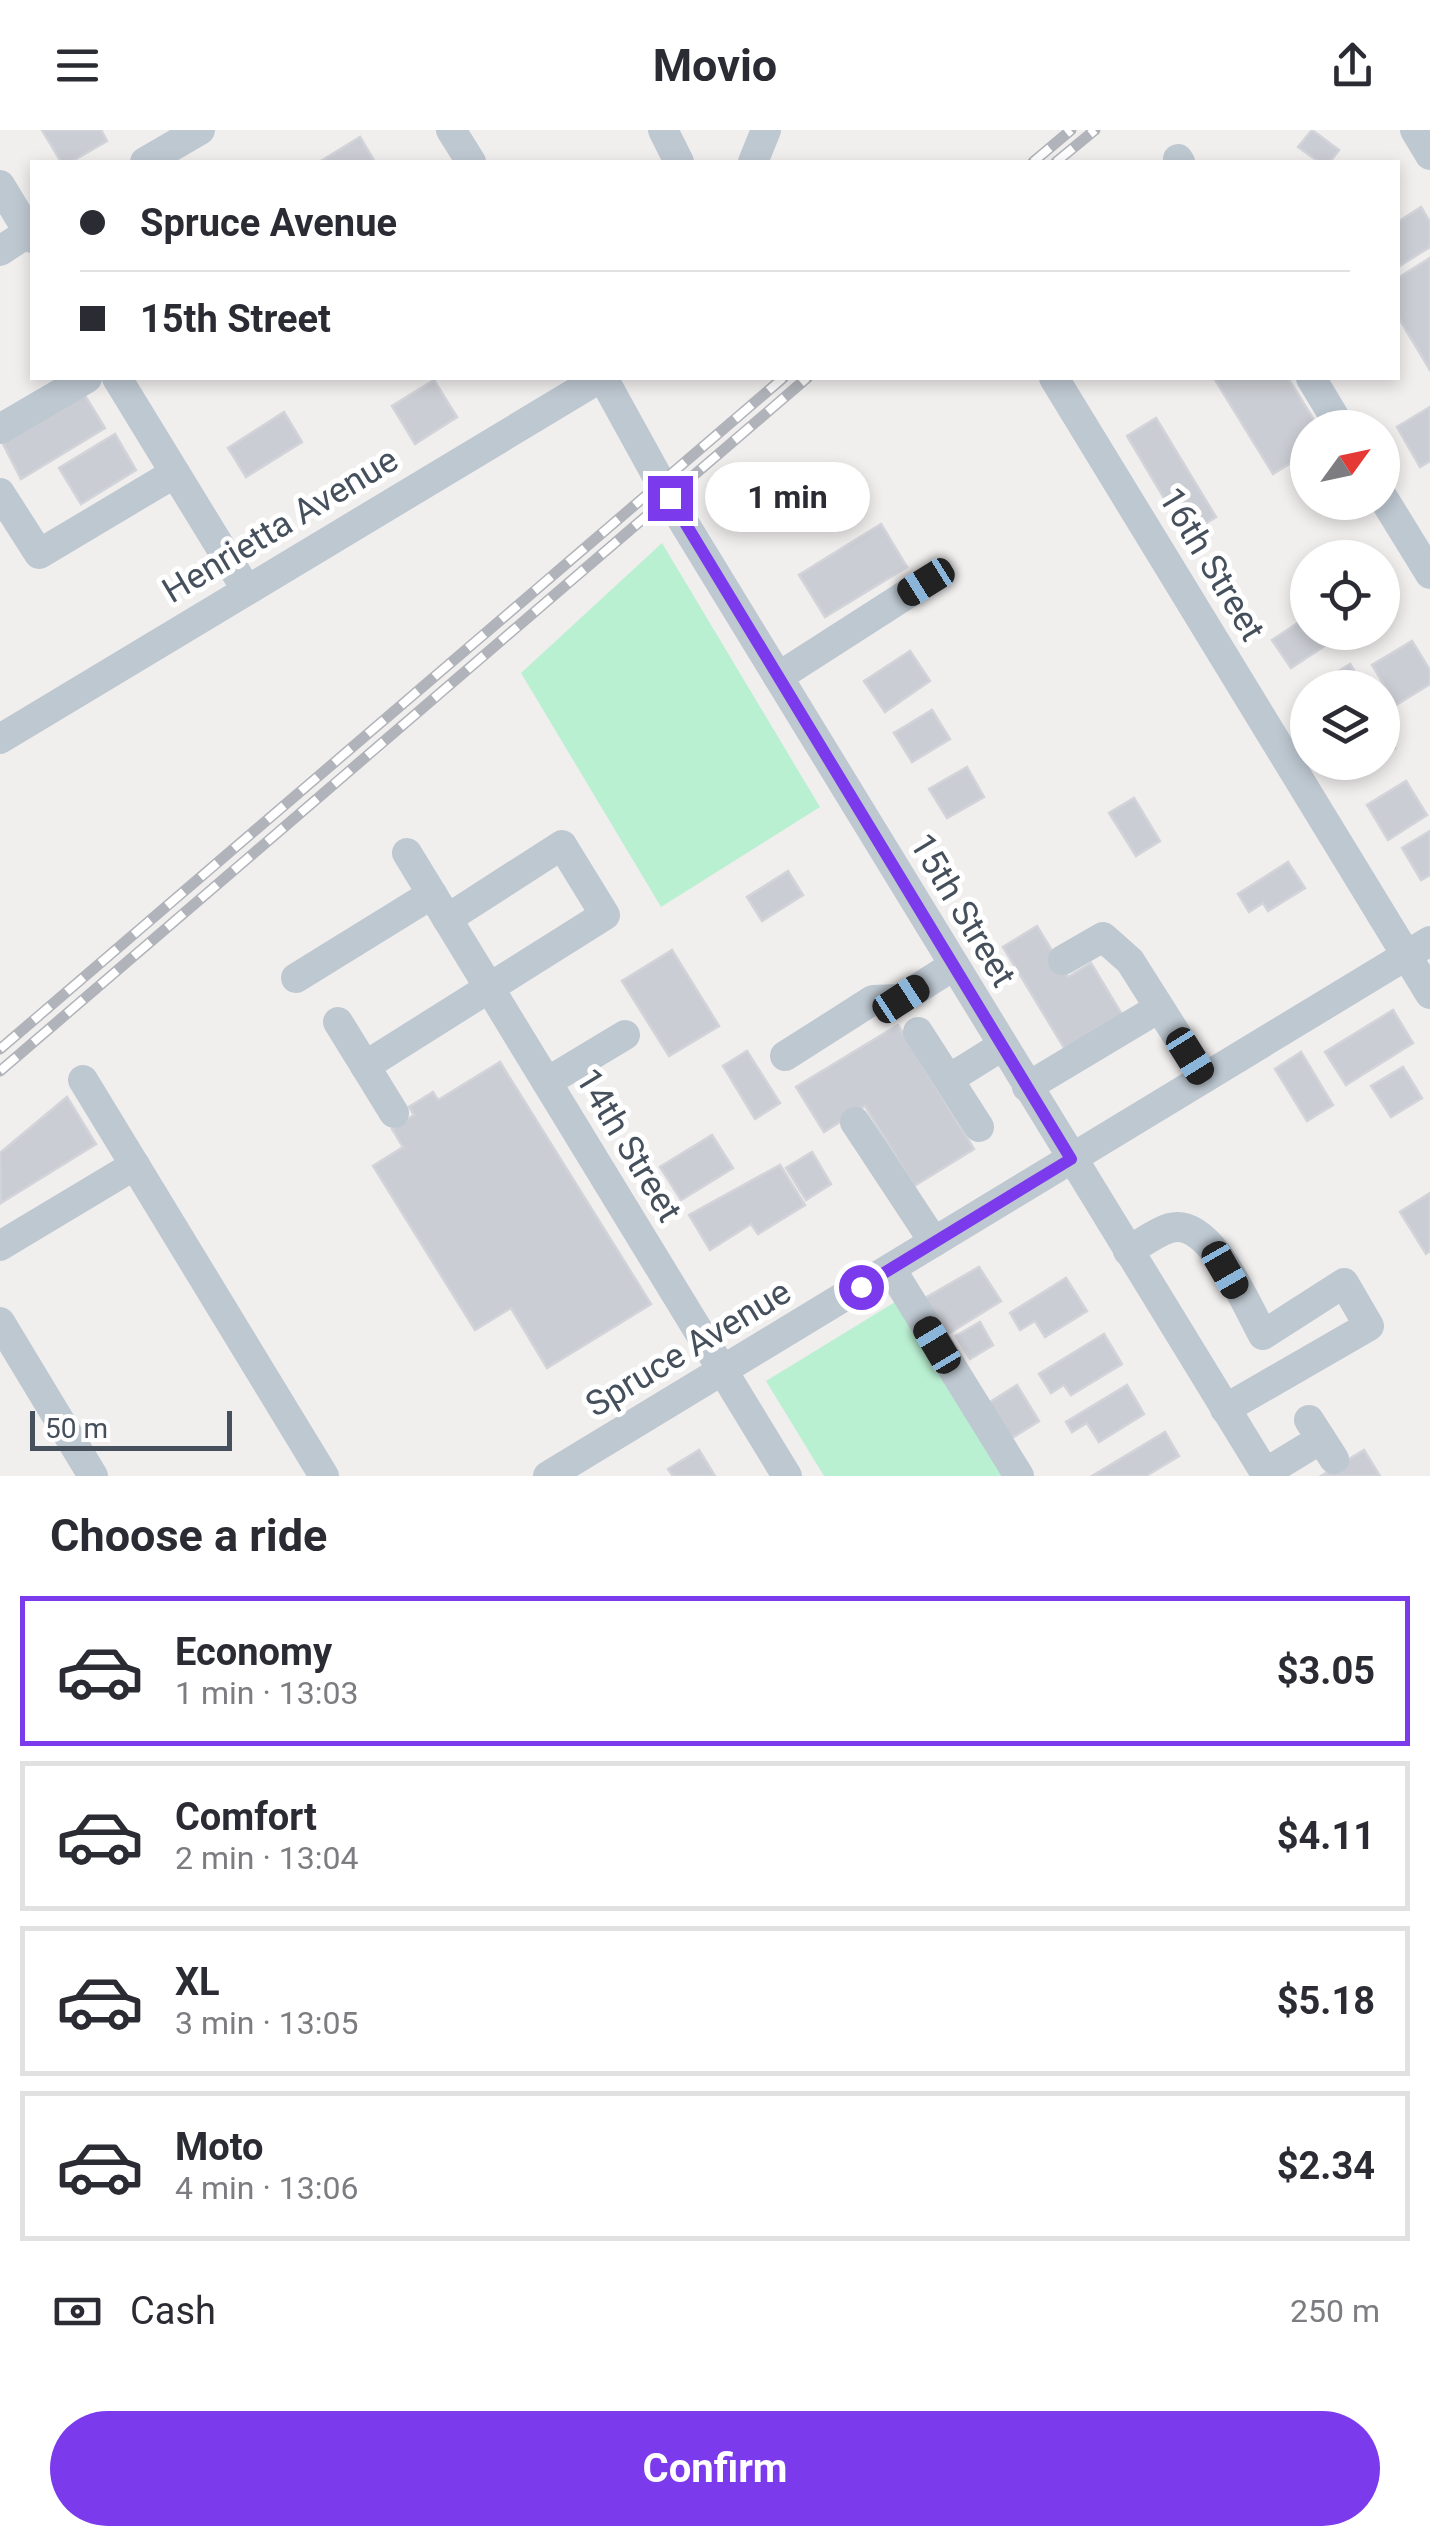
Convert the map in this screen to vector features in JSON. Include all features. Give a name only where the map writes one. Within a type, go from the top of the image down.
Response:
[{"type":"street","points":[[149,160],[200,130]]},
{"type":"street","points":[[451,130],[470,160]]},
{"type":"street","points":[[663,130],[678,160]]},
{"type":"street","points":[[754,160],[766,130]]},
{"type":"street","points":[[1415,130],[1430,155]]},
{"type":"street","points":[[0,185],[30,232]]},
{"type":"street","points":[[0,250],[30,235]]},
{"type":"street","points":[[0,429],[84,380]]},
{"type":"street","points":[[118,380],[246,589]]},
{"type":"street","name":"Henrietta Avenue","points":[[0,739],[598,380]]},
{"type":"street","name":"15th Street","points":[[602,380],[778,678],[1266,1474]]},
{"type":"street","name":"16th Street","points":[[1055,380],[1418,948],[1430,994]]},
{"type":"street","points":[[1312,380],[1330,410]]},
{"type":"street","points":[[0,493],[39,554],[175,472]]},
{"type":"street","points":[[1397,520],[1430,574]]},
{"type":"street","points":[[778,678],[926,582]]},
{"type":"street","points":[[296,978],[562,844],[605,914],[365,1066]]},
{"type":"street","name":"14th Street","points":[[408,853],[787,1476]]},
{"type":"street","points":[[1063,960],[1103,937],[1130,961],[1204,1078]]},
{"type":"street","name":"Spruce Avenue","points":[[548,1476],[1418,948]]},
{"type":"street","points":[[785,1056],[873,1000],[901,999],[953,966]]},
{"type":"street","points":[[1027,1086],[1159,1008]]},
{"type":"street","points":[[338,1022],[394,1113]]},
{"type":"street","points":[[918,1032],[979,1128]]},
{"type":"street","points":[[547,1082],[625,1035]]},
{"type":"street","points":[[948,1080],[1002,1046]]},
{"type":"street","points":[[82,1080],[319,1474]]},
{"type":"street","points":[[855,1122],[934,1242]]},
{"type":"street","points":[[3,1237],[135,1165]]},
{"type":"street","points":[[1128,1251],[1170,1228],[1188,1228],[1206,1237],[1263,1335],[1344,1283],[1369,1326],[1226,1409]]},
{"type":"street","points":[[892,1269],[1019,1476]]},
{"type":"street","points":[[0,1322],[93,1476]]},
{"type":"street","points":[[1266,1474],[1321,1440]]},
{"type":"green space","points":[[662,543],[820,807],[661,907],[521,673]]},
{"type":"green space","points":[[900,1299],[1008,1476],[824,1476],[766,1381]]},
{"type":"building","points":[[42,130],[101,130],[107,141],[74,160],[60,160]]},
{"type":"building","points":[[1312,130],[1339,150],[1332,160],[1316,160],[1298,147]]},
{"type":"building","points":[[360,137],[374,160],[323,160]]},
{"type":"building","points":[[1421,207],[1430,222],[1430,247],[1400,266],[1400,221]]},
{"type":"building","points":[[1430,258],[1430,370],[1400,320],[1400,277]]},
{"type":"building","points":[[434,380],[457,417],[415,444],[392,406]]},
{"type":"building","points":[[1215,380],[1289,380],[1308,410],[1290,410],[1290,463],[1273,474]]},
{"type":"building","points":[[81,389],[105,428],[21,479],[0,438]]},
{"type":"building","points":[[1430,407],[1430,461],[1420,467],[1400,432],[1400,425]]},
{"type":"building","points":[[284,412],[302,442],[246,477],[228,448]]},
{"type":"building","points":[[1156,418],[1216,517],[1186,535],[1127,436]]},
{"type":"building","points":[[115,434],[136,470],[81,504],[59,468]]},
{"type":"building","points":[[881,524],[907,567],[825,617],[799,575]]},
{"type":"building","points":[[1290,628],[1290,650],[1318,650],[1291,668],[1272,640]]},
{"type":"building","points":[[1412,641],[1430,670],[1430,684],[1400,703],[1400,670],[1375,670],[1372,665]]},
{"type":"building","points":[[910,651],[930,681],[885,712],[864,681]]},
{"type":"building","points":[[932,710],[950,739],[912,762],[894,733]]},
{"type":"building","points":[[967,767],[984,797],[947,818],[929,789]]},
{"type":"building","points":[[1406,781],[1427,815],[1388,840],[1367,805]]},
{"type":"building","points":[[1134,798],[1160,841],[1136,856],[1109,813]]},
{"type":"building","points":[[1430,831],[1430,875],[1421,880],[1402,848]]},
{"type":"building","points":[[1288,862],[1305,888],[1268,911],[1263,903],[1249,912],[1238,894]]},
{"type":"building","points":[[788,871],[803,895],[762,921],[747,897]]},
{"type":"building","points":[[1037,926],[1068,977],[1091,963],[1123,1016],[1066,1051],[1003,947]]},
{"type":"building","points":[[672,950],[719,1026],[669,1056],[622,981]]},
{"type":"building","points":[[1393,1010],[1413,1043],[1346,1085],[1325,1052]]},
{"type":"building","points":[[898,1025],[974,1149],[914,1186],[865,1106],[824,1132],[796,1087]]},
{"type":"building","points":[[747,1051],[780,1103],[755,1119],[723,1066]]},
{"type":"building","points":[[1301,1052],[1333,1105],[1307,1121],[1275,1069]]},
{"type":"building","points":[[500,1062],[651,1304],[547,1368],[511,1308],[475,1330],[373,1166],[403,1147],[392,1129],[414,1115],[409,1107],[433,1092],[438,1100]]},
{"type":"building","points":[[1403,1067],[1422,1098],[1391,1117],[1371,1086]]},
{"type":"building","points":[[67,1097],[96,1144],[1,1203],[0,1153]]},
{"type":"building","points":[[712,1135],[733,1168],[681,1200],[660,1167]]},
{"type":"building","points":[[812,1152],[831,1184],[806,1200],[786,1168]]},
{"type":"building","points":[[780,1165],[805,1205],[758,1234],[751,1224],[710,1250],[689,1215]]},
{"type":"building","points":[[1430,1193],[1430,1251],[1426,1254],[1400,1212]]},
{"type":"building","points":[[979,1267],[1001,1301],[943,1337],[920,1301]]},
{"type":"building","points":[[1066,1278],[1087,1311],[1045,1337],[1035,1321],[1020,1330],[1010,1313]]},
{"type":"building","points":[[980,1322],[993,1345],[970,1359],[956,1336]]},
{"type":"building","points":[[1104,1334],[1122,1364],[1071,1395],[1064,1385],[1051,1393],[1039,1374]]},
{"type":"building","points":[[1017,1385],[1039,1421],[1009,1440],[987,1404]]},
{"type":"building","points":[[1127,1385],[1144,1414],[1099,1442],[1087,1423],[1072,1432],[1066,1422]]},
{"type":"building","points":[[1165,1432],[1179,1456],[1146,1476],[1092,1476]]},
{"type":"building","points":[[699,1450],[715,1476],[673,1476],[668,1469]]},
{"type":"building","points":[[1364,1450],[1380,1476],[1321,1476]]},
{"type":"railway","points":[[1035,160],[1071,130]]},
{"type":"railway","points":[[1058,160],[1095,130]]},
{"type":"railway","points":[[0,1049],[781,380]]},
{"type":"railway","points":[[0,1071],[805,380]]},
{"type":"route","points":[[670,498],[1071,1159],[861,1287]]}]
